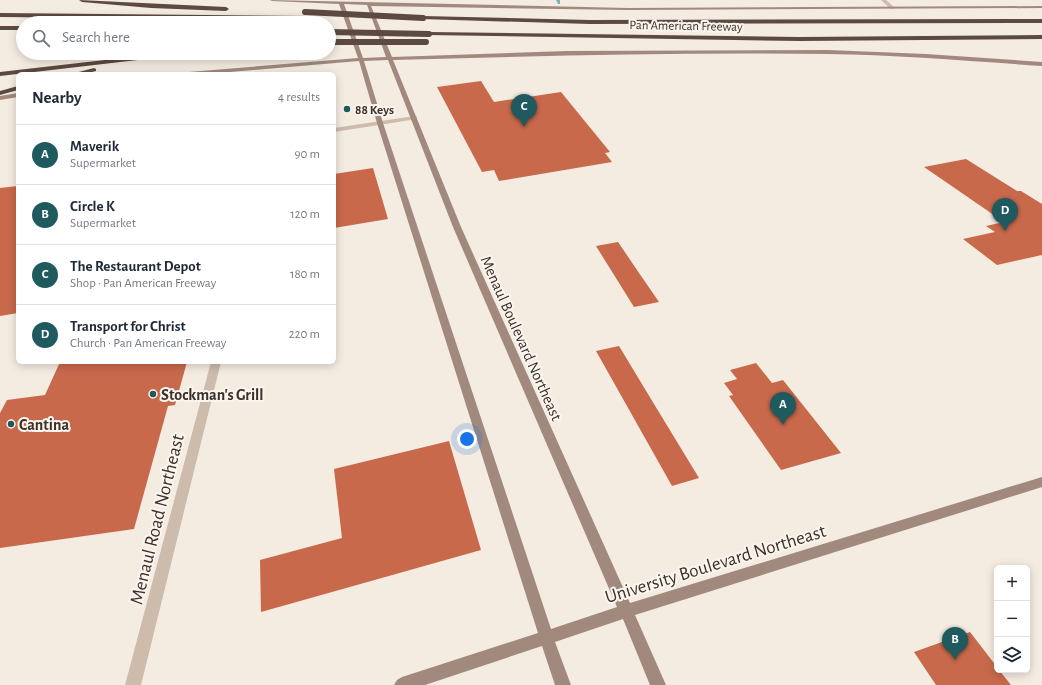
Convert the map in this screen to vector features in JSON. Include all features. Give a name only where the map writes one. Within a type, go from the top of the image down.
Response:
[{"type":"highway","points":[[82,0],[151,6],[236,10]]},
{"type":"highway","points":[[266,11],[307,15]]},
{"type":"highway","name":"Pan American Freeway","points":[[0,15],[307,15],[598,22],[1042,21]]},
{"type":"highway","points":[[0,28],[16,28]]},
{"type":"highway","name":"Pan American Freeway","points":[[336,32],[800,39],[1042,37]]},
{"type":"highway","points":[[444,42],[800,39]]},
{"type":"highway","points":[[336,42],[436,42]]},
{"type":"highway","points":[[17,72],[121,60]]},
{"type":"highway","points":[[84,72],[152,60]]},
{"type":"highway","points":[[0,74],[16,72]]},
{"type":"highway","points":[[0,93],[16,89]]},
{"type":"main road","points":[[272,0],[628,9],[1042,7]]},
{"type":"main road","points":[[340,2],[361,58],[380,123],[546,638],[563,685]]},
{"type":"main road","name":"Menaul Boulevard Northeast","points":[[367,2],[415,118],[457,227],[658,685]]},
{"type":"main road","points":[[210,72],[361,58],[574,53],[820,52],[926,56],[1042,64]]},
{"type":"main road","points":[[0,98],[16,95]]},
{"type":"main road","name":"University Boulevard Northeast","points":[[402,685],[626,611],[1042,482]]},
{"type":"street","points":[[883,0],[893,8]]},
{"type":"street","points":[[336,130],[415,118]]},
{"type":"street","name":"Menaul Road Northeast","points":[[133,685],[215,364]]},
{"type":"building","points":[[481,81],[494,102],[561,92],[610,152],[605,153],[612,162],[499,181],[494,170],[482,172],[437,87]]},
{"type":"building","points":[[966,159],[1017,191],[1021,191],[1042,204],[1042,255],[997,265],[963,239],[995,232],[986,226],[1004,222],[924,167]]},
{"type":"building","points":[[373,168],[388,219],[336,228],[336,174]]},
{"type":"building","points":[[16,186],[16,313],[0,316],[0,188]]},
{"type":"building","points":[[618,242],[659,302],[634,307],[596,246]]},
{"type":"building","points":[[619,346],[699,478],[672,486],[596,351]]},
{"type":"building","points":[[756,363],[772,383],[783,380],[841,453],[781,470],[729,396],[733,395],[724,383],[737,379],[730,370]]},
{"type":"building","points":[[59,364],[186,364],[175,405],[168,406],[134,529],[0,548],[0,413],[7,400],[45,395]]},
{"type":"building","points":[[449,441],[481,550],[261,612],[260,560],[342,538],[334,469]]},
{"type":"building","points":[[970,632],[994,663],[994,673],[1001,673],[1011,685],[936,685],[914,652]]},
{"type":"place","name":"88 Keys","points":[[347,109]]},
{"type":"place","name":"The Restaurant Depot","points":[[524,127]]},
{"type":"place","name":"Transport for Christ","points":[[1005,231]]},
{"type":"place","name":"Stockman's Grill","points":[[153,394]]},
{"type":"place","name":"Cantina","points":[[11,424]]},
{"type":"place","name":"Maverik","points":[[783,425]]},
{"type":"place","name":"Circle K","points":[[955,660]]}]
